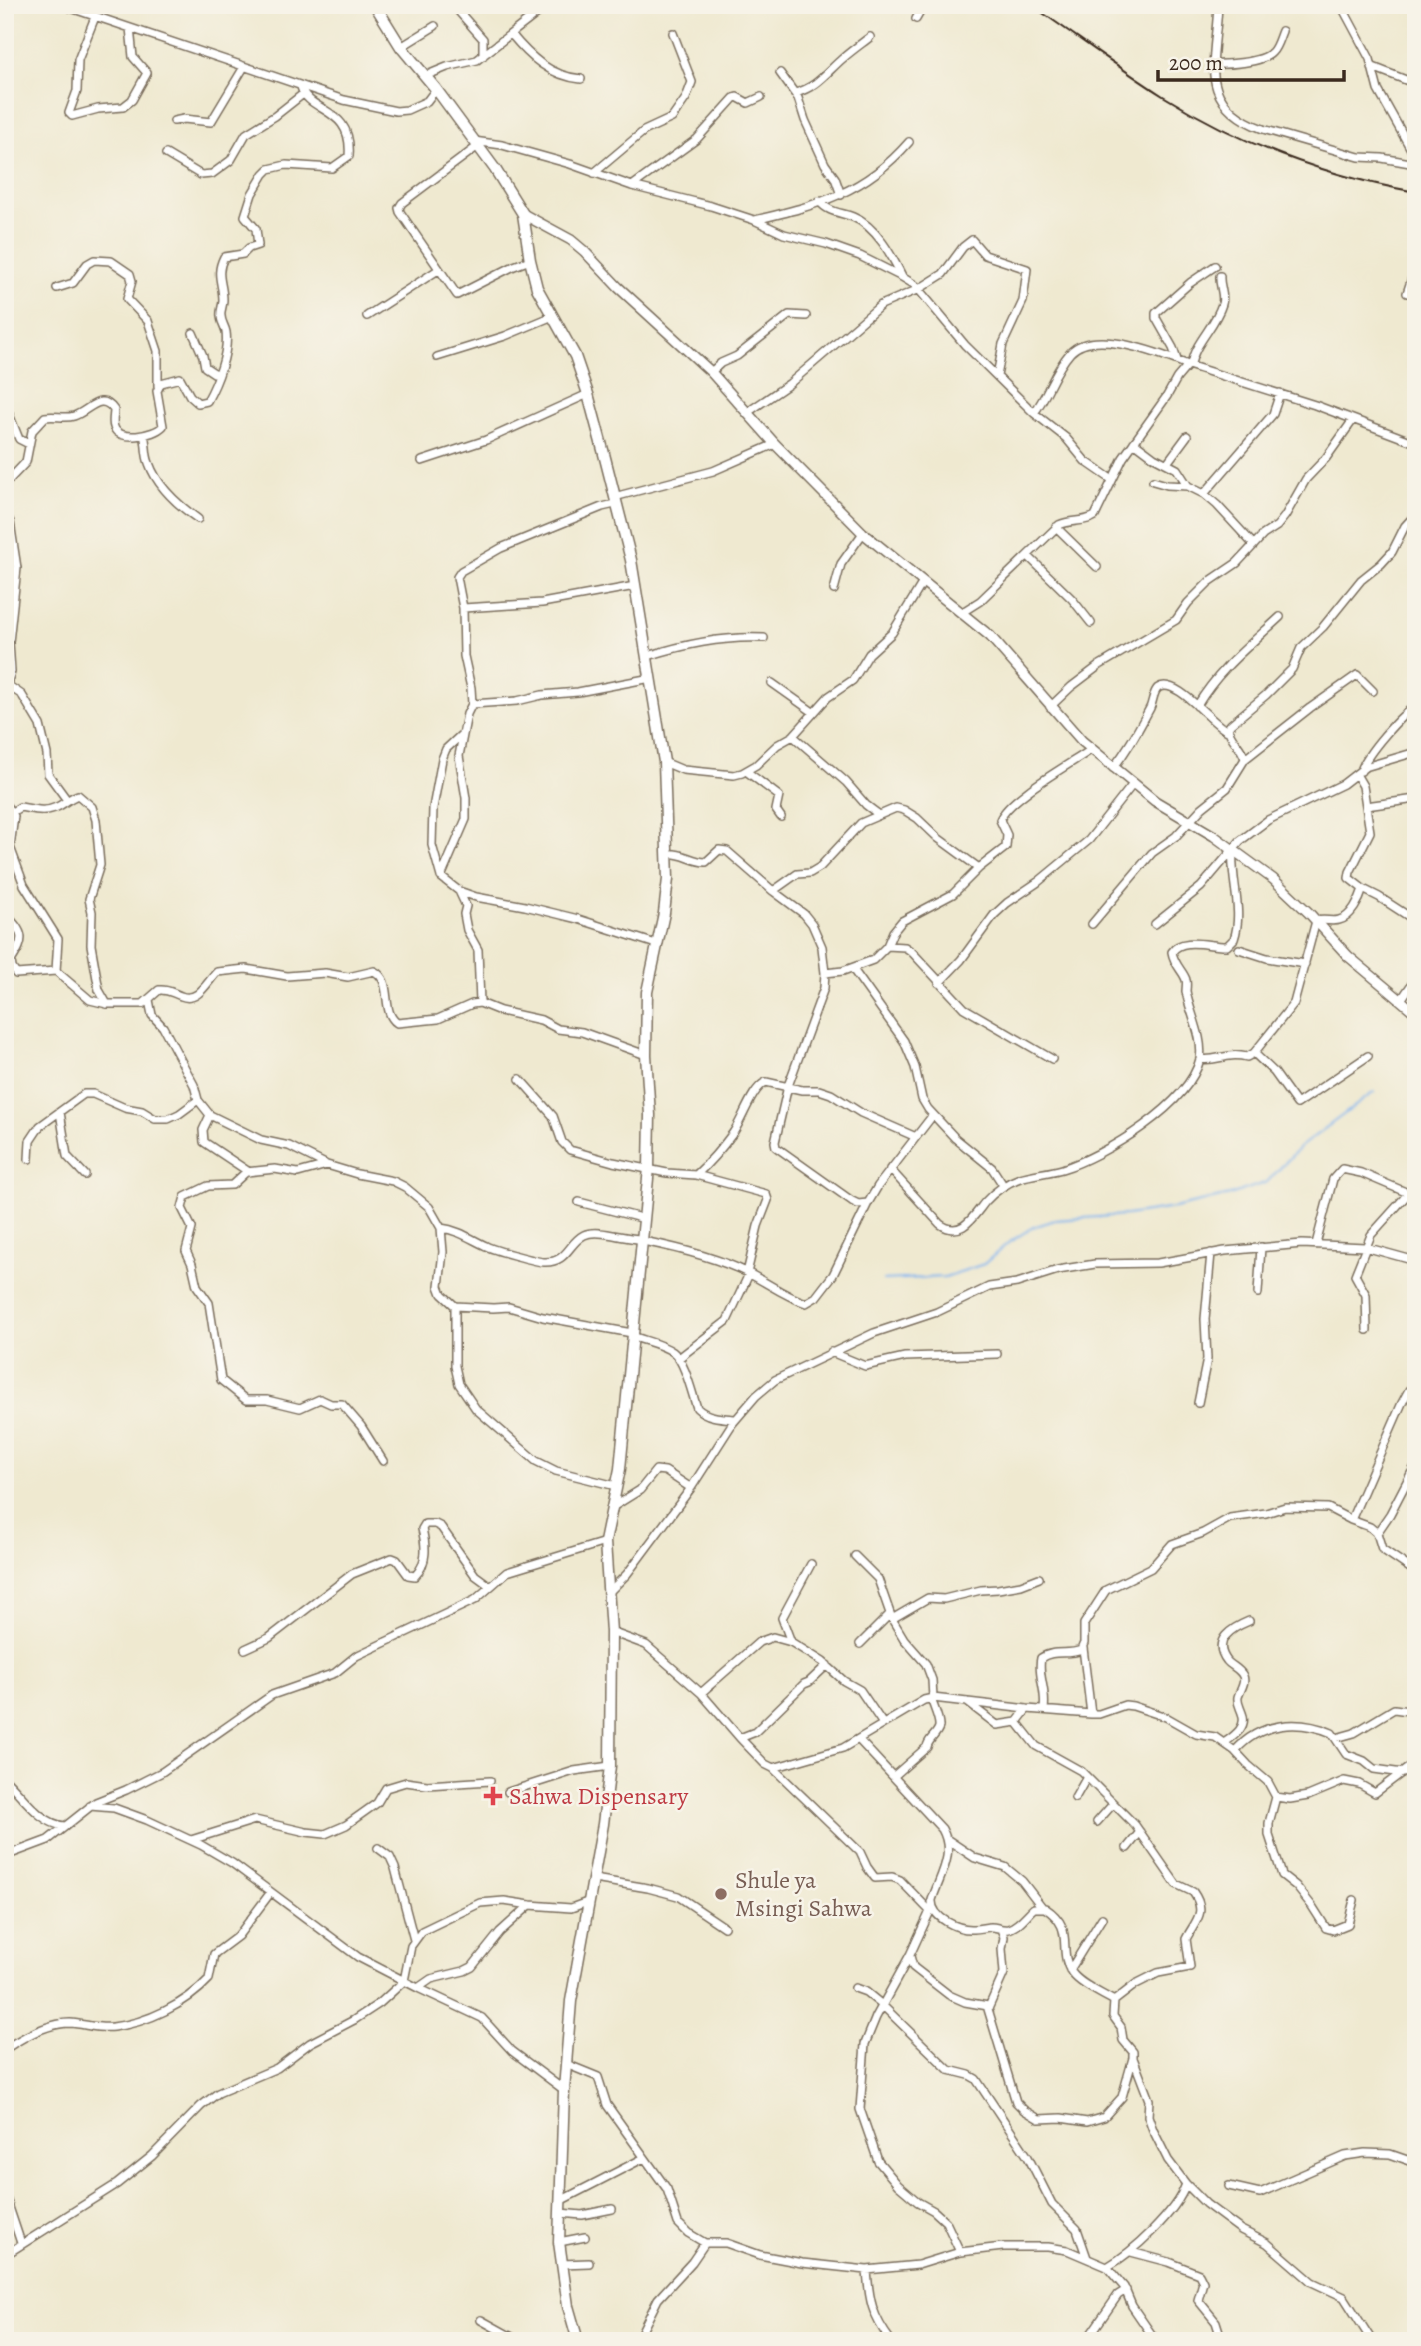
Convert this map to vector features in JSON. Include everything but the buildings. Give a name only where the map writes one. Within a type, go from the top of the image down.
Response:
[{"type":"main road","points":[[375,5],[401,47],[476,143],[523,214],[537,288],[566,337],[588,394],[631,560],[664,762],[668,879],[664,913],[647,992],[649,1168],[620,1469],[605,1542],[611,1632],[610,1766],[594,1879],[571,2001],[564,2090],[559,2242],[568,2306],[578,2341]]},
{"type":"street","points":[[62,5],[244,67],[302,90],[344,100],[396,111],[419,106],[428,101],[436,89]]},
{"type":"street","points":[[453,5],[483,38],[483,56]]},
{"type":"street","points":[[425,76],[447,67],[470,63],[483,56],[548,5]]},
{"type":"street","points":[[916,19],[924,5]]},
{"type":"street","points":[[1218,5],[1212,64],[1214,83],[1231,109],[1253,125],[1359,157],[1416,164]]},
{"type":"street","points":[[1341,5],[1362,39],[1373,67],[1378,90],[1416,158]]},
{"type":"street","points":[[95,16],[78,60],[77,91],[70,111],[72,116],[98,109],[123,107],[132,100],[144,83],[147,74],[133,57],[130,28]]},
{"type":"street","points":[[401,47],[435,26]]},
{"type":"street","points":[[1212,64],[1238,65],[1268,56],[1282,31]]},
{"type":"street","points":[[594,173],[644,131],[672,118],[686,98],[692,82],[673,33]]},
{"type":"street","points":[[511,34],[532,56],[554,73],[582,79]]},
{"type":"street","points":[[795,93],[816,84],[870,37]]},
{"type":"street","points":[[174,121],[184,119],[211,122],[244,67]]},
{"type":"street","points":[[1373,67],[1416,84]]},
{"type":"street","points":[[780,73],[795,93],[841,195]]},
{"type":"street","points":[[166,154],[201,175],[220,170],[231,160],[246,134],[275,116],[302,90]]},
{"type":"street","points":[[158,386],[178,378],[184,382],[192,399],[198,403],[209,399],[224,360],[226,336],[220,316],[223,299],[219,276],[224,257],[243,254],[258,244],[256,229],[245,216],[251,194],[264,174],[273,167],[286,164],[332,169],[349,156],[349,138],[340,122],[302,90]]},
{"type":"street","points":[[632,186],[697,139],[734,98],[748,103],[761,97]]},
{"type":"street","points":[[754,220],[797,211],[841,195],[870,179],[909,142]]},
{"type":"street","points":[[530,260],[460,295],[453,291],[438,270],[399,208],[476,143],[502,145],[632,186],[711,206],[754,220],[784,234],[826,244],[902,277],[919,289],[965,345],[1034,413],[1066,439],[1085,461],[1111,479]]},
{"type":"street","points":[[819,201],[832,212],[856,218],[868,228],[893,258],[902,277]]},
{"type":"street","points":[[523,214],[571,240],[584,251],[710,372],[775,444],[863,533],[990,636],[1014,661],[1050,707],[1113,768],[1273,879],[1317,921],[1348,956],[1416,1013]]},
{"type":"street","points":[[748,412],[789,384],[881,305],[919,289],[943,274],[963,247],[972,240],[985,255],[1027,269],[1023,301],[1003,344],[997,376]]},
{"type":"street","points":[[5,484],[26,462],[33,431],[45,417],[77,415],[97,401],[113,406],[113,425],[117,432],[125,436],[156,433],[163,426],[156,381],[158,351],[148,321],[127,299],[132,277],[130,274],[111,261],[94,260],[73,283],[57,288]]},
{"type":"street","points":[[1177,360],[1156,313],[1215,266]]},
{"type":"street","points":[[1406,293],[1416,266]]},
{"type":"street","points":[[367,316],[438,270]]},
{"type":"street","points":[[961,613],[980,601],[1056,527],[1069,521],[1093,518],[1111,479],[1177,378],[1189,365],[1208,332],[1223,299],[1220,276]]},
{"type":"street","points":[[710,372],[721,363],[737,356],[789,315],[806,316]]},
{"type":"street","points":[[437,357],[505,336],[553,316]]},
{"type":"street","points":[[193,333],[205,367],[219,373]]},
{"type":"street","points":[[1034,413],[1072,350],[1101,342],[1121,343],[1280,393],[1416,443]]},
{"type":"street","points":[[1204,494],[1273,414],[1280,393]]},
{"type":"street","points":[[422,461],[486,440],[588,394]]},
{"type":"street","points":[[5,404],[19,439],[29,444]]},
{"type":"street","points":[[1050,707],[1100,665],[1177,620],[1188,603],[1209,582],[1237,563],[1285,516],[1306,479],[1326,458],[1353,421]]},
{"type":"street","points":[[144,435],[147,457],[156,478],[168,493],[198,519]]},
{"type":"street","points":[[1167,463],[1187,436]]},
{"type":"street","points":[[1135,442],[1177,469],[1188,486]]},
{"type":"street","points":[[441,877],[466,819],[466,798],[459,756],[461,736],[472,704],[464,656],[463,608],[457,577],[467,566],[501,548],[614,500],[713,471],[775,444]]},
{"type":"street","points":[[1153,481],[1188,486],[1204,494],[1254,545]]},
{"type":"street","points":[[5,511],[10,522],[17,569],[9,642],[11,671],[7,688],[22,695],[40,725],[47,754],[48,774],[67,800]]},
{"type":"street","points":[[1228,731],[1238,716],[1266,695],[1292,669],[1301,648],[1323,627],[1360,580],[1392,552],[1405,526],[1416,514]]},
{"type":"street","points":[[1056,527],[1097,567]]},
{"type":"street","points":[[834,590],[841,564],[863,533]]},
{"type":"street","points":[[1028,556],[1072,599],[1091,623]]},
{"type":"street","points":[[664,762],[683,770],[734,775],[746,771],[762,760],[777,745],[793,736],[828,697],[856,677],[869,654],[892,633],[923,582]]},
{"type":"street","points":[[463,608],[541,603],[635,586]]},
{"type":"street","points":[[1197,706],[1209,685],[1280,617]]},
{"type":"street","points":[[648,656],[679,646],[745,637],[764,638]]},
{"type":"street","points":[[1092,924],[1153,853],[1177,836],[1202,808],[1227,788],[1245,759],[1281,729],[1294,723],[1310,708],[1357,675],[1373,691]]},
{"type":"street","points":[[472,704],[517,701],[651,678]]},
{"type":"street","points":[[772,683],[813,712]]},
{"type":"street","points":[[1113,768],[1139,733],[1158,688],[1171,687],[1223,730],[1228,731],[1245,759]]},
{"type":"street","points":[[1416,706],[1377,744],[1359,773],[1370,832],[1349,878],[1416,921]]},
{"type":"street","points":[[461,736],[446,749],[442,759],[433,808],[432,845],[441,877],[459,891],[476,897],[578,919],[656,944]]},
{"type":"street","points":[[793,736],[846,782],[866,806],[878,814]]},
{"type":"street","points":[[825,973],[843,971],[873,960],[887,946],[892,932],[902,922],[953,894],[979,868],[1006,847],[1007,835],[1000,820],[1004,812],[1023,795],[1092,749]]},
{"type":"street","points":[[1155,924],[1201,887],[1247,836],[1268,820],[1343,785],[1365,767],[1416,752]]},
{"type":"street","points":[[746,771],[779,796],[776,810],[781,817]]},
{"type":"street","points":[[939,983],[961,960],[994,915],[1089,840],[1133,784]]},
{"type":"street","points":[[12,812],[20,807],[36,811],[57,808],[78,795],[92,807],[96,820],[100,865],[89,899],[92,912],[92,945],[99,990],[107,1004]]},
{"type":"street","points":[[1366,806],[1416,799]]},
{"type":"street","points":[[5,804],[12,812],[14,820],[10,847],[24,885],[58,939],[56,971]]},
{"type":"street","points":[[773,891],[797,874],[818,869],[861,822],[896,808],[904,810],[979,868]]},
{"type":"street","points":[[668,854],[706,862],[719,850],[727,850],[773,891],[804,914],[816,930],[822,947],[825,973],[819,1003],[788,1086],[775,1142],[776,1147],[852,1202],[868,1203]]},
{"type":"street","points":[[890,1169],[940,1224],[957,1229],[969,1223],[1003,1185],[1027,1176],[1063,1169],[1117,1144],[1164,1110],[1186,1083],[1200,1059],[1186,979],[1171,953],[1180,945],[1195,943],[1227,946],[1234,939],[1238,902],[1233,850]]},
{"type":"street","points":[[1317,921],[1340,920],[1348,916],[1363,889]]},
{"type":"street","points":[[459,891],[466,906],[464,923],[478,950],[480,1003]]},
{"type":"street","points":[[5,914],[20,931],[22,939],[20,950],[11,961],[16,974]]},
{"type":"street","points":[[1200,1059],[1227,1055],[1247,1058],[1254,1053],[1294,1003],[1317,921]]},
{"type":"street","points":[[887,946],[905,947],[964,1008],[1052,1059]]},
{"type":"street","points":[[1239,949],[1267,958],[1305,964]]},
{"type":"street","points":[[852,968],[904,1041],[915,1068],[922,1099],[933,1115],[955,1138],[992,1168],[1003,1185]]},
{"type":"street","points":[[5,976],[56,971],[90,1000],[107,1004],[137,1005],[149,1000],[159,990],[173,991],[182,997],[195,995],[208,986],[216,972],[246,969],[287,976],[325,973],[348,977],[374,971],[384,980],[390,1017],[397,1023],[438,1019],[480,1003],[500,1011],[541,1020],[558,1028],[582,1032],[646,1055]]},
{"type":"street","points":[[1401,1000],[1416,978]]},
{"type":"street","points":[[149,1000],[152,1015],[163,1027],[194,1085],[198,1100],[210,1115],[261,1140],[289,1146],[327,1165],[393,1181],[405,1187],[429,1208],[441,1228],[443,1252],[439,1286],[442,1294],[455,1306],[509,1307],[543,1317],[632,1335],[669,1350],[679,1359],[697,1408],[708,1416],[736,1419]]},
{"type":"street","points":[[1254,1053],[1274,1072],[1297,1104],[1367,1056]]},
{"type":"street","points":[[520,1079],[553,1116],[562,1142],[570,1150],[612,1162],[696,1175],[768,1196],[748,1273],[727,1321],[679,1359]]},
{"type":"street","points":[[696,1175],[734,1131],[761,1084],[766,1082],[831,1094],[861,1113],[916,1137]]},
{"type":"street","points":[[29,1160],[28,1148],[40,1126],[88,1093],[162,1120],[179,1114],[198,1100]]},
{"type":"street","points":[[60,1112],[66,1156],[85,1175]]},
{"type":"street","points":[[210,1115],[203,1130],[204,1142],[249,1172]]},
{"type":"street","points":[[441,1228],[458,1231],[490,1248],[541,1262],[560,1258],[569,1252],[580,1238],[590,1233],[643,1240],[718,1261],[748,1273],[787,1297],[806,1303],[812,1300],[833,1275],[868,1203],[890,1169],[933,1115]]},
{"type":"street","points":[[327,1165],[298,1174],[275,1169],[249,1172],[232,1185],[203,1187],[184,1197],[183,1212],[192,1228],[186,1251],[197,1286],[209,1303],[221,1380],[246,1400],[267,1400],[300,1408],[320,1399],[331,1404],[342,1404],[361,1426],[383,1461]]},
{"type":"street","points":[[1315,1244],[1333,1180],[1342,1170],[1361,1173],[1408,1194]]},
{"type":"street","points":[[1367,1330],[1366,1295],[1355,1275],[1365,1247],[1377,1226],[1416,1185]]},
{"type":"street","points":[[579,1202],[645,1219]]},
{"type":"street","points":[[610,1591],[627,1574],[691,1488],[736,1419],[775,1380],[830,1352],[891,1326],[937,1312],[989,1287],[1017,1283],[1058,1270],[1096,1264],[1158,1263],[1211,1253],[1315,1244],[1365,1247],[1416,1261]]},
{"type":"street","points":[[1258,1293],[1261,1247]]},
{"type":"street","points":[[1198,1403],[1207,1359],[1205,1319],[1211,1253]]},
{"type":"street","points":[[455,1306],[455,1366],[459,1384],[475,1409],[542,1465],[616,1486]]},
{"type":"street","points":[[830,1352],[866,1366],[920,1356],[997,1354]]},
{"type":"street","points":[[1351,1520],[1402,1403],[1409,1390],[1416,1386]]},
{"type":"street","points":[[1377,1533],[1397,1503],[1416,1464]]},
{"type":"street","points":[[611,1508],[640,1490],[656,1471],[665,1471],[691,1488]]},
{"type":"street","points":[[1091,1714],[1083,1648],[1084,1624],[1103,1594],[1111,1587],[1151,1568],[1172,1544],[1203,1533],[1230,1518],[1266,1513],[1285,1507],[1323,1507],[1370,1527],[1377,1533],[1382,1549],[1416,1572]]},
{"type":"street","points":[[245,1649],[269,1638],[357,1571],[392,1558],[397,1560],[408,1575],[415,1576],[420,1569],[426,1547],[422,1529],[425,1524],[441,1527],[475,1575],[490,1586]]},
{"type":"street","points":[[5,1856],[42,1843],[89,1806],[162,1772],[272,1695],[327,1677],[356,1656],[475,1600],[499,1577],[513,1569],[559,1558],[605,1542]]},
{"type":"street","points":[[855,1556],[878,1579],[891,1617],[904,1639],[926,1664],[932,1680],[932,1698],[938,1729],[927,1747],[894,1776]]},
{"type":"street","points":[[791,1642],[782,1618],[811,1564]]},
{"type":"street","points":[[860,1644],[891,1617],[928,1598],[944,1599],[973,1591],[1021,1585],[1040,1578]]},
{"type":"street","points":[[1224,1743],[1239,1732],[1243,1723],[1244,1716],[1237,1699],[1244,1680],[1242,1674],[1225,1659],[1222,1640],[1225,1634],[1249,1621]]},
{"type":"street","points":[[611,1632],[646,1645],[701,1693],[765,1764],[774,1768],[860,1852],[875,1878],[892,1877],[900,1880],[942,1918],[974,1930],[1013,1927],[1034,1908],[1042,1907]]},
{"type":"street","points":[[701,1693],[766,1637],[773,1637],[791,1642],[827,1665],[865,1695],[883,1724]]},
{"type":"street","points":[[1044,1709],[1046,1695],[1040,1670],[1041,1658],[1049,1654],[1076,1653],[1083,1648]]},
{"type":"street","points":[[740,1738],[755,1732],[827,1665]]},
{"type":"street","points":[[774,1768],[843,1748],[932,1698],[1027,1710],[1091,1714],[1125,1705],[1146,1708],[1196,1734],[1208,1735],[1224,1743],[1268,1782],[1276,1797],[1269,1835],[1282,1875],[1296,1886],[1312,1906],[1322,1925],[1333,1930],[1348,1924],[1354,1900]]},
{"type":"street","points":[[966,1702],[997,1725],[1017,1722],[1027,1710]]},
{"type":"street","points":[[1336,1738],[1354,1732],[1394,1709],[1416,1712]]},
{"type":"street","points":[[1001,1929],[1004,1937],[1004,1973],[988,2006],[1016,2102],[1039,2119],[1061,2118],[1087,2122],[1104,2118],[1122,2097],[1133,2058],[1133,2052],[1123,2040],[1121,2027],[1113,2015],[1114,2001],[1136,1984],[1158,1973],[1190,1967],[1186,1939],[1199,1919],[1196,1896],[1176,1884],[1140,1832],[1087,1777],[1076,1767],[1036,1746],[1017,1722]]},
{"type":"street","points":[[1235,1751],[1252,1735],[1270,1726],[1312,1727],[1332,1733],[1346,1754],[1364,1761],[1371,1768],[1404,1773]]},
{"type":"street","points":[[859,1740],[942,1829],[948,1840],[975,1858],[1005,1867],[1022,1881],[1042,1907],[1050,1911],[1065,1930],[1066,1958],[1070,1970],[1081,1981],[1114,2001]]},
{"type":"street","points":[[1276,1797],[1290,1799],[1308,1796],[1344,1781],[1359,1784],[1375,1793],[1416,1762]]},
{"type":"street","points":[[508,1792],[574,1771],[610,1766]]},
{"type":"street","points":[[1075,1798],[1087,1777]]},
{"type":"street","points":[[5,1779],[46,1821],[66,1826]]},
{"type":"street","points":[[191,1840],[256,1821],[325,1834],[346,1825],[377,1803],[386,1788],[407,1782],[427,1786],[490,1781]]},
{"type":"street","points":[[1097,1822],[1113,1804]]},
{"type":"street","points":[[89,1806],[121,1810],[191,1840],[232,1863],[348,1951],[482,2018],[512,2051],[564,2090]]},
{"type":"street","points":[[1127,1848],[1140,1832]]},
{"type":"street","points":[[948,1840],[948,1855],[931,1909],[865,2044],[860,2100],[862,2118],[878,2161],[918,2203],[934,2211],[946,2222],[960,2252]]},
{"type":"street","points":[[5,2255],[117,2184],[152,2157],[211,2098],[277,2068],[310,2043],[380,2003],[404,1981],[414,1940],[395,1868],[390,1857],[378,1848]]},
{"type":"street","points":[[594,1879],[678,1896],[724,1927]]},
{"type":"street","points":[[5,2049],[17,2041],[58,2025],[69,2023],[113,2028],[152,2016],[178,2003],[209,1979],[214,1954],[238,1936],[271,1892]]},
{"type":"street","points":[[414,1940],[426,1928],[480,1903],[504,1901],[571,1908],[590,1900]]},
{"type":"street","points":[[418,1988],[431,1979],[472,1967],[500,1932],[530,1905]]},
{"type":"street","points":[[1070,1970],[1102,1918]]},
{"type":"street","points":[[910,1955],[913,1967],[948,1995],[988,2006]]},
{"type":"street","points":[[855,1988],[866,1992],[882,2005],[949,2070],[976,2079],[1028,2157],[1052,2204],[1079,2232],[1087,2258]]},
{"type":"street","points":[[1133,2058],[1149,2100],[1148,2116],[1153,2130],[1168,2160],[1186,2184],[1206,2204],[1241,2230],[1267,2243],[1312,2282],[1344,2297],[1372,2341]]},
{"type":"street","points":[[566,2064],[597,2077],[607,2105],[667,2189],[678,2223],[705,2243],[726,2243],[760,2255],[802,2263],[867,2270],[918,2265],[960,2252],[1048,2247],[1067,2250],[1107,2267],[1126,2290],[1132,2306],[1156,2341]]},
{"type":"street","points":[[1229,2186],[1260,2193],[1345,2156],[1365,2153],[1390,2154],[1416,2163]]},
{"type":"street","points":[[560,2201],[645,2158]]},
{"type":"street","points":[[1107,2267],[1131,2252],[1178,2200],[1186,2184]]},
{"type":"street","points":[[5,2195],[22,2243]]},
{"type":"street","points":[[560,2213],[579,2215],[612,2209]]},
{"type":"street","points":[[559,2242],[584,2237]]},
{"type":"street","points":[[637,2341],[658,2299],[692,2262],[705,2243]]},
{"type":"street","points":[[1131,2252],[1169,2262],[1199,2274],[1203,2282],[1198,2300],[1216,2322],[1222,2341]]},
{"type":"street","points":[[561,2264],[589,2263]]},
{"type":"street","points":[[867,2270],[870,2303],[891,2341]]},
{"type":"street","points":[[1086,2341],[1118,2295],[1126,2290]]},
{"type":"street","points":[[481,2319],[519,2341]]},
{"type":"waterway","points":[[883,1280],[945,1277],[984,1264],[1008,1243],[1033,1227],[1055,1220],[1127,1215],[1174,1208],[1230,1195],[1267,1182],[1300,1147],[1374,1092]]},
{"type":"railway","points":[[1031,5],[1163,96],[1222,129],[1317,167],[1416,192]]},
{"type":"place","name":"Sahwa Dispensary","points":[[493,1796]]},
{"type":"place","name":"Shule ya Msingi Sahwa","points":[[721,1894]]}]
